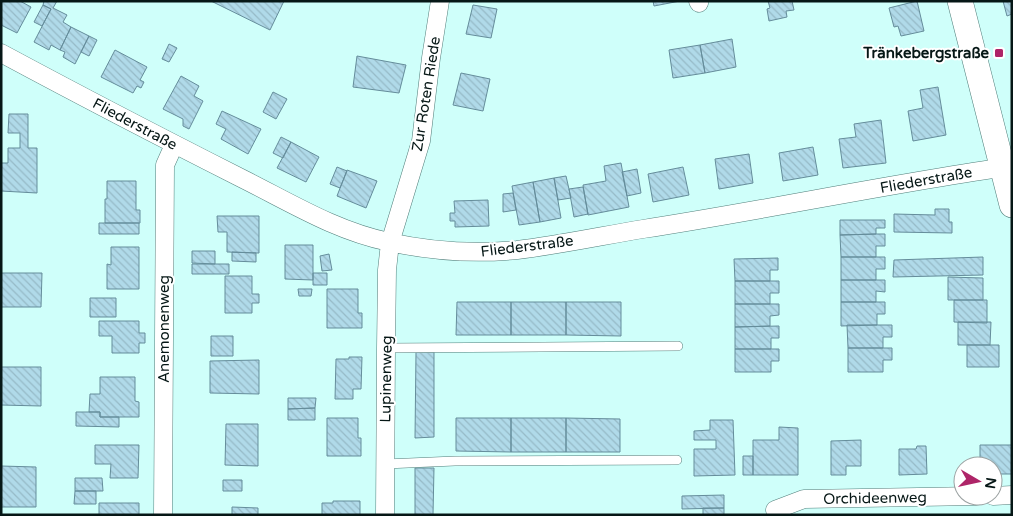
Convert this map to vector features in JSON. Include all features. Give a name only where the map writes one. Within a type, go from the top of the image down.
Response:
[{"type":"street","name":"Zur Roten Riede","points":[[390,243],[421,141],[440,1]]},
{"type":"street","points":[[960,1],[1007,167],[1012,205]]},
{"type":"street","name":"Fliederstraße","points":[[1,53],[174,145],[314,216],[352,232],[390,243],[470,252],[516,250],[677,224],[895,184],[1007,167]]},
{"type":"street","name":"Anemonenweg","points":[[162,515],[165,165],[174,145]]},
{"type":"street","name":"Lupinenweg","points":[[385,515],[387,270],[390,243]]},
{"type":"street","name":"Orchideenweg","points":[[775,510],[804,499],[953,496]]},
{"type":"lane","points":[[386,348],[678,346]]},
{"type":"lane","points":[[385,464],[465,461],[677,460]]},
{"type":"building","points":[[1,1],[20,1],[31,7],[17,33],[1,25]]},
{"type":"building","points":[[44,1],[57,1],[53,8],[67,15],[63,22],[71,27],[60,50],[51,45],[49,50],[34,42],[51,9],[43,5]]},
{"type":"building","points":[[211,1],[284,1],[270,30]]},
{"type":"building","points":[[653,1],[680,1],[654,6]]},
{"type":"building","points":[[768,1],[792,1],[794,10],[786,11],[787,17],[769,21],[767,9],[770,8]]},
{"type":"building","points":[[917,1],[924,31],[901,36],[898,26],[894,27],[889,8]]},
{"type":"building","points":[[1003,1],[1012,1],[1012,14],[1007,16]]},
{"type":"building","points":[[43,5],[51,9],[42,26],[34,22]]},
{"type":"building","points":[[473,5],[497,9],[491,38],[466,34]]},
{"type":"building","points":[[71,27],[89,36],[75,64],[63,57],[65,52],[60,50]]},
{"type":"building","points":[[89,36],[97,40],[89,56],[81,52]]},
{"type":"building","points":[[732,39],[736,67],[705,73],[700,45]]},
{"type":"building","points":[[169,44],[177,48],[169,62],[162,59]]},
{"type":"building","points":[[700,45],[705,73],[673,78],[669,50]]},
{"type":"building","points":[[115,50],[147,67],[140,80],[144,82],[141,88],[137,86],[133,93],[101,77]]},
{"type":"building","points":[[357,56],[406,65],[399,93],[353,87]]},
{"type":"building","points":[[461,73],[490,79],[483,111],[453,105]]},
{"type":"building","points":[[181,76],[199,86],[194,96],[203,101],[189,129],[183,126],[183,119],[163,109]]},
{"type":"building","points":[[938,87],[946,135],[913,141],[908,111],[923,108],[920,90]]},
{"type":"building","points":[[273,92],[287,99],[276,119],[263,112]]},
{"type":"building","points":[[222,111],[261,129],[248,154],[221,139],[226,129],[216,124]]},
{"type":"building","points":[[9,114],[28,114],[28,148],[37,148],[37,193],[1,191],[1,163],[8,163],[8,148],[20,148],[20,133],[8,133]]},
{"type":"building","points":[[881,120],[886,163],[843,168],[839,139],[856,137],[854,124]]},
{"type":"building","points":[[281,137],[291,142],[283,158],[273,153]]},
{"type":"building","points":[[291,142],[319,157],[306,182],[277,168]]},
{"type":"building","points":[[813,147],[818,175],[783,181],[779,153]]},
{"type":"building","points":[[749,154],[753,183],[719,189],[715,159]]},
{"type":"building","points":[[621,163],[629,207],[588,215],[583,185],[606,181],[604,166]]},
{"type":"building","points":[[337,167],[347,171],[340,188],[330,184]]},
{"type":"building","points":[[683,167],[689,195],[653,202],[648,174]]},
{"type":"building","points":[[637,169],[641,193],[627,196],[622,172]]},
{"type":"building","points":[[347,170],[377,181],[366,208],[337,196]]},
{"type":"building","points":[[566,176],[571,198],[558,200],[554,178]]},
{"type":"building","points":[[554,178],[561,218],[540,222],[533,182]]},
{"type":"building","points":[[107,181],[136,181],[136,210],[140,210],[140,223],[105,223]]},
{"type":"building","points":[[533,182],[540,222],[519,225],[512,186]]},
{"type":"building","points":[[583,187],[588,214],[574,217],[569,189]]},
{"type":"building","points":[[513,193],[516,210],[503,212],[503,194]]},
{"type":"building","points":[[488,200],[489,226],[455,227],[455,221],[450,221],[450,213],[455,213],[454,201]]},
{"type":"building","points":[[935,209],[949,209],[949,222],[952,222],[952,233],[894,232],[894,214],[935,215]]},
{"type":"building","points":[[217,216],[259,216],[259,253],[227,252],[227,232],[218,232]]},
{"type":"building","points":[[840,220],[885,220],[885,228],[876,228],[876,234],[840,235]]},
{"type":"building","points":[[99,223],[139,223],[139,234],[99,234]]},
{"type":"building","points":[[885,234],[885,246],[876,246],[876,257],[841,257],[840,235]]},
{"type":"building","points":[[285,245],[313,245],[313,280],[285,279]]},
{"type":"building","points":[[111,247],[139,247],[139,289],[107,289],[107,264],[111,265]]},
{"type":"building","points":[[192,251],[215,251],[215,264],[192,263]]},
{"type":"building","points":[[232,252],[256,253],[256,262],[232,261]]},
{"type":"building","points":[[329,254],[332,270],[322,271],[320,256]]},
{"type":"building","points":[[841,257],[885,257],[885,269],[876,269],[876,280],[841,280]]},
{"type":"building","points":[[983,257],[983,275],[893,277],[894,260]]},
{"type":"building","points":[[778,258],[778,270],[770,270],[770,281],[735,281],[734,259]]},
{"type":"building","points":[[192,264],[229,264],[229,274],[192,274]]},
{"type":"building","points":[[1,273],[42,273],[41,307],[1,307]]},
{"type":"building","points":[[313,273],[327,273],[327,285],[313,285]]},
{"type":"building","points":[[225,276],[252,276],[252,294],[259,294],[259,303],[252,303],[252,313],[225,313]]},
{"type":"building","points":[[948,277],[983,278],[983,300],[948,300]]},
{"type":"building","points":[[841,280],[885,280],[885,292],[876,291],[876,302],[841,302]]},
{"type":"building","points":[[735,281],[779,281],[779,293],[770,293],[770,304],[735,304]]},
{"type":"building","points":[[298,289],[312,289],[311,296],[299,296]]},
{"type":"building","points":[[327,289],[358,289],[358,313],[362,313],[362,328],[327,328]]},
{"type":"building","points":[[90,298],[116,298],[116,317],[90,317]]},
{"type":"building","points":[[954,300],[987,300],[987,323],[954,322]]},
{"type":"building","points":[[457,302],[511,302],[511,335],[456,335]]},
{"type":"building","points":[[511,302],[566,302],[566,335],[511,335]]},
{"type":"building","points":[[566,302],[621,302],[621,336],[566,335]]},
{"type":"building","points":[[841,302],[885,302],[885,314],[877,314],[877,325],[841,326]]},
{"type":"building","points":[[735,304],[779,304],[779,315],[770,316],[770,326],[735,327]]},
{"type":"building","points":[[99,321],[139,321],[139,333],[145,333],[145,343],[139,343],[139,353],[112,353],[112,336],[99,336]]},
{"type":"building","points":[[958,322],[991,322],[990,345],[958,345]]},
{"type":"building","points":[[847,325],[892,325],[892,337],[883,337],[883,348],[848,348]]},
{"type":"building","points":[[779,326],[779,338],[771,338],[771,349],[735,349],[735,327]]},
{"type":"building","points":[[211,336],[233,336],[233,356],[211,356]]},
{"type":"building","points":[[967,345],[999,345],[999,367],[967,367]]},
{"type":"building","points":[[848,348],[892,348],[892,360],[883,360],[883,372],[848,372]]},
{"type":"building","points":[[735,349],[779,349],[779,361],[771,361],[771,372],[735,372]]},
{"type":"building","points":[[416,352],[434,352],[434,437],[415,438]]},
{"type":"building","points":[[349,357],[362,357],[361,389],[353,389],[353,399],[335,399],[336,359],[349,359]]},
{"type":"building","points":[[259,360],[259,394],[210,393],[210,361]]},
{"type":"building","points":[[1,367],[41,367],[41,406],[1,405]]},
{"type":"building","points":[[100,377],[135,377],[135,401],[139,402],[139,417],[100,417],[100,412],[89,412],[90,394],[100,394]]},
{"type":"building","points":[[288,398],[316,398],[315,408],[288,409]]},
{"type":"building","points":[[315,408],[315,420],[288,420],[288,409]]},
{"type":"building","points":[[76,412],[100,412],[100,417],[119,417],[119,427],[76,426]]},
{"type":"building","points":[[327,418],[358,418],[358,438],[361,438],[361,456],[327,456]]},
{"type":"building","points":[[456,418],[511,418],[511,452],[456,451]]},
{"type":"building","points":[[511,418],[566,418],[566,452],[511,452]]},
{"type":"building","points":[[566,418],[620,419],[620,452],[566,452]]},
{"type":"building","points":[[710,420],[733,420],[735,475],[694,476],[694,449],[716,449],[716,440],[694,440],[694,431],[710,430]]},
{"type":"building","points":[[226,424],[258,424],[258,466],[225,465]]},
{"type":"building","points":[[779,427],[798,428],[798,475],[753,475],[753,440],[779,440]]},
{"type":"building","points":[[861,440],[861,466],[846,466],[846,475],[831,475],[831,441]]},
{"type":"building","points":[[95,445],[139,445],[138,478],[110,478],[111,464],[95,464]]},
{"type":"building","points":[[980,445],[1012,445],[1012,474],[1003,474],[1003,456],[980,456]]},
{"type":"building","points":[[917,446],[926,446],[927,474],[899,475],[899,449],[916,449]]},
{"type":"building","points":[[743,456],[753,456],[753,475],[743,475]]},
{"type":"building","points":[[1,466],[36,467],[36,507],[1,507]]},
{"type":"building","points":[[415,468],[434,468],[433,515],[415,515]]},
{"type":"building","points":[[75,478],[102,478],[103,491],[75,491]]},
{"type":"building","points":[[223,480],[242,480],[242,491],[223,491]]},
{"type":"building","points":[[75,491],[96,491],[96,504],[74,504]]},
{"type":"building","points":[[724,495],[724,508],[682,509],[682,496]]},
{"type":"building","points":[[333,501],[360,501],[360,515],[322,515],[322,503],[333,503]]},
{"type":"building","points":[[99,503],[139,503],[139,515],[99,515]]},
{"type":"building","points":[[232,507],[258,508],[258,515],[232,515]]},
{"type":"building","points":[[703,508],[724,508],[724,515],[703,515]]},
{"type":"place","name":"Tränkebergstraße","points":[[999,53]]}]
